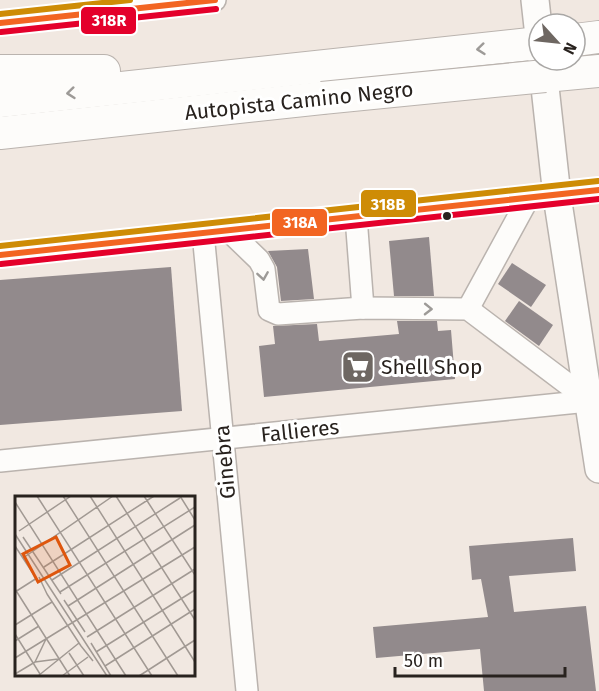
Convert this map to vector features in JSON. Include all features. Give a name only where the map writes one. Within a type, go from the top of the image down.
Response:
[{"type":"highway","name":"Autopista Camino Negro","points":[[0,100],[276,73],[527,44]]},
{"type":"highway","name":"Autopista Camino Negro","points":[[0,133],[599,70]]},
{"type":"highway","points":[[0,71],[276,73]]},
{"type":"highway","points":[[0,145],[127,120]]},
{"type":"main road","points":[[543,72],[557,196],[595,401],[599,469]]},
{"type":"street","points":[[0,23],[67,8],[215,0]]},
{"type":"street","points":[[0,255],[599,190]]},
{"type":"street","points":[[468,309],[528,199]]},
{"type":"street","points":[[356,217],[363,308]]},
{"type":"street","points":[[230,231],[259,260],[264,269],[268,310],[278,314],[363,308],[468,309],[595,401]]},
{"type":"street","name":"Ginebra","points":[[203,233],[247,691]]},
{"type":"street","name":"Fallieres","points":[[0,461],[595,401]]},
{"type":"building","points":[[429,237],[434,296],[394,296],[389,241]]},
{"type":"building","points":[[308,249],[314,299],[281,301],[277,267],[268,251]]},
{"type":"building","points":[[512,263],[546,285],[531,307],[498,284]]},
{"type":"building","points":[[171,267],[182,411],[0,425],[0,280]]},
{"type":"building","points":[[519,301],[553,325],[539,346],[505,321]]},
{"type":"building","name":"Shell Shop","points":[[397,321],[437,321],[438,331],[451,330],[455,379],[264,397],[259,346],[275,344],[273,326],[317,324],[319,341],[399,334]]},
{"type":"building","points":[[573,538],[576,571],[509,576],[514,612],[586,606],[596,691],[484,691],[480,649],[376,658],[373,627],[488,617],[481,579],[472,580],[469,546]]},
{"type":"transit line","name":"318B","points":[[0,14],[130,0]]},
{"type":"transit line","name":"318A","points":[[0,23],[215,0]]},
{"type":"transit line","name":"318R","points":[[1,32],[216,9]]},
{"type":"transit line","name":"318B","points":[[0,246],[598,181]]},
{"type":"transit line","name":"318A","points":[[0,255],[599,190]]},
{"type":"transit line","name":"318R","points":[[1,264],[599,199]]},
{"type":"place","name":"Shell Shop","points":[[358,367]]}]
